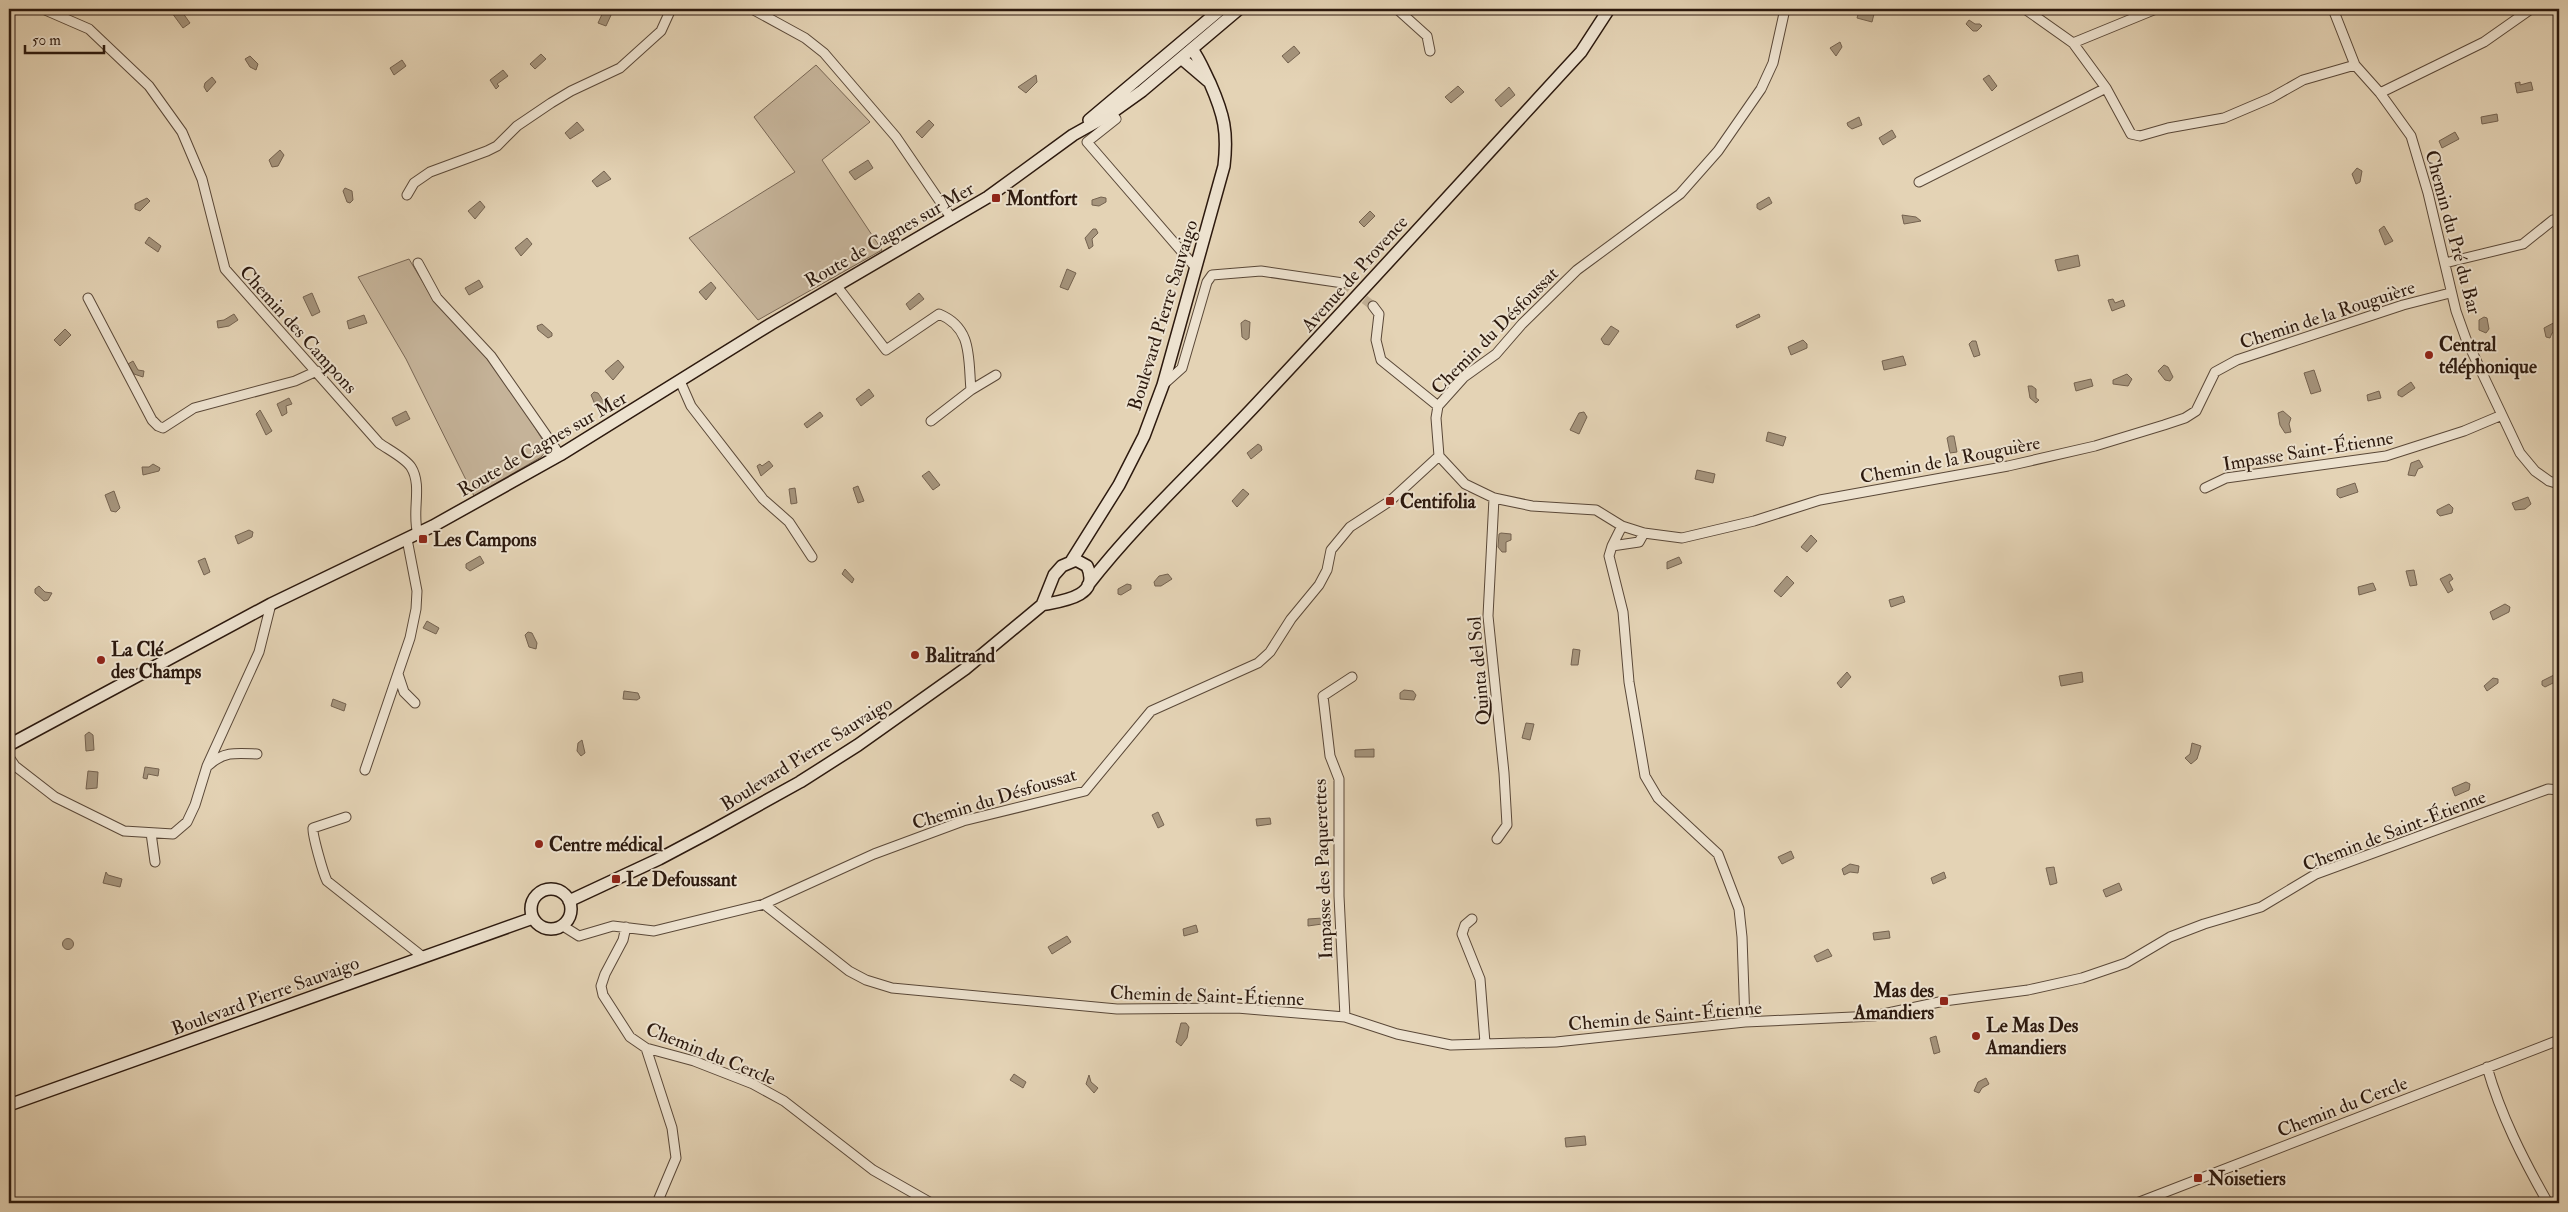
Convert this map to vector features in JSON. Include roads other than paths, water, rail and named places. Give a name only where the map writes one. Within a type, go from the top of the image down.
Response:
[{"type":"main road","name":"Route de Cagnes sur Mer","points":[[1109,109],[1133,83],[1222,9]]},
{"type":"main road","points":[[1133,83],[1145,79],[1173,56],[1185,52],[1189,42],[1228,9]]},
{"type":"main road","name":"Route de Cagnes sur Mer","points":[[9,745],[271,604],[418,534],[560,455],[836,285],[952,220],[1109,109],[1185,52],[1238,9]]},
{"type":"main road","name":"Avenue de Provence","points":[[1088,585],[1114,552],[1204,461],[1289,370],[1581,52],[1609,9]]},
{"type":"main road","name":"Boulevard Pierre Sauvaigo","points":[[1080,562],[1082,546],[1119,485],[1140,444],[1163,385],[1224,166],[1225,122],[1219,103],[1199,58],[1185,52]]},
{"type":"main road","name":"Avenue de Provence","points":[[1080,562],[1114,552]]},
{"type":"main road","points":[[1080,562],[1090,576],[1088,585],[1077,597],[1063,600],[1056,596],[1051,587],[1054,575],[1062,566],[1080,562]]},
{"type":"main road","name":"Boulevard Pierre Sauvaigo","points":[[569,901],[708,834],[800,782],[858,746],[965,669],[1042,605],[1051,587]]},
{"type":"main road","name":"Boulevard Pierre Sauvaigo","points":[[1042,605],[1063,600]]},
{"type":"main road","points":[[555,890],[566,896],[569,901],[570,915],[562,926],[556,928],[543,927],[533,918],[531,906],[543,891],[555,890]]},
{"type":"main road","name":"Boulevard Pierre Sauvaigo","points":[[9,1105],[533,918]]},
{"type":"street","name":"Chemin des Campons","points":[[44,9],[89,29],[149,86],[182,132],[202,179],[225,269],[379,443],[410,466],[416,478],[415,514],[418,534]]},
{"type":"street","points":[[407,195],[414,183],[430,172],[487,152],[497,146],[517,126],[551,103],[571,91],[620,68],[660,31],[671,9]]},
{"type":"street","points":[[752,9],[805,38],[824,53],[896,137],[952,220]]},
{"type":"street","points":[[1398,9],[1427,36],[1430,51]]},
{"type":"street","name":"Chemin du Désfoussat","points":[[562,926],[579,936],[613,926],[654,931],[764,904],[874,854],[963,821],[1085,791],[1151,711],[1258,663],[1270,652],[1291,619],[1319,585],[1327,570],[1332,550],[1350,527],[1390,501],[1439,456],[1436,418],[1438,406],[1464,377],[1496,354],[1522,324],[1578,270],[1680,194],[1718,151],[1761,89],[1773,63],[1785,9]]},
{"type":"street","points":[[2025,9],[2074,43],[2106,88],[2131,134],[2140,136],[2168,128],[2224,118],[2271,98],[2303,80],[2355,64]]},
{"type":"street","points":[[2074,43],[2156,9]]},
{"type":"street","name":"Chemin du Pré du Bar","points":[[2333,9],[2355,64],[2380,93],[2412,136],[2445,263],[2450,293],[2466,338],[2520,453],[2534,471],[2549,481],[2559,484]]},
{"type":"street","points":[[2380,93],[2484,42],[2531,9]]},
{"type":"street","points":[[1919,182],[2106,88]]},
{"type":"street","points":[[1109,109],[1116,119],[1087,142],[1196,268]]},
{"type":"street","points":[[2445,263],[2524,244],[2553,220],[2559,219]]},
{"type":"street","points":[[418,263],[437,298],[491,356],[560,455]]},
{"type":"street","points":[[1163,385],[1182,368],[1207,282],[1212,275],[1261,271],[1344,283]]},
{"type":"street","points":[[836,285],[886,350],[939,314],[950,318],[960,327],[966,340],[971,390]]},
{"type":"street","name":"Chemin de la Rouguière","points":[[1439,456],[1465,484],[1494,498],[1532,506],[1596,510],[1622,526],[1644,533],[1682,538],[1754,521],[1820,500],[2008,466],[2132,435],[2184,418],[2196,411],[2215,372],[2237,360],[2403,305],[2450,293]]},
{"type":"street","points":[[88,298],[120,361],[158,426],[163,428],[194,408],[296,381],[317,371]]},
{"type":"street","points":[[1373,306],[1379,314],[1376,340],[1381,360],[1438,406]]},
{"type":"street","points":[[931,421],[971,390],[996,375]]},
{"type":"street","points":[[680,381],[691,406],[763,499],[789,522],[812,557]]},
{"type":"street","name":"Impasse Saint-Étienne","points":[[2205,488],[2226,478],[2386,456],[2502,415]]},
{"type":"street","name":"Quinta del Sol","points":[[1494,498],[1488,616],[1503,764],[1507,825],[1498,839]]},
{"type":"street","points":[[1622,526],[1609,556],[1623,612],[1629,682],[1645,776],[1658,798],[1718,854],[1739,909],[1742,937],[1745,1022]]},
{"type":"street","points":[[1612,546],[1639,542],[1644,533]]},
{"type":"street","points":[[365,770],[410,638],[416,609],[417,592],[407,539]]},
{"type":"street","points":[[9,757],[15,766],[56,797],[124,831],[173,834],[187,822],[196,805],[207,766],[259,652],[271,604]]},
{"type":"street","points":[[398,674],[404,692],[415,703]]},
{"type":"street","name":"Impasse des Paquerettes","points":[[1345,1017],[1338,896],[1339,779],[1330,756],[1323,696],[1352,677]]},
{"type":"street","points":[[207,766],[218,757],[229,753],[257,754]]},
{"type":"street","name":"Chemin de Saint-Étienne","points":[[764,904],[848,970],[866,980],[892,988],[1117,1009],[1238,1008],[1345,1017],[1397,1034],[1451,1045],[1556,1042],[1745,1022],[1874,1016],[1944,1001],[2028,990],[2082,978],[2126,962],[2179,934],[2261,907],[2316,874],[2548,789],[2559,790]]},
{"type":"street","points":[[346,817],[313,828],[312,833],[319,850],[326,881],[423,958]]},
{"type":"street","points":[[151,834],[155,862]]},
{"type":"street","points":[[1472,919],[1465,925],[1462,934],[1480,979],[1485,1043]]},
{"type":"street","name":"Chemin du Cercle","points":[[626,927],[623,940],[605,974],[601,986],[604,995],[630,1037],[646,1048],[694,1060],[753,1084],[784,1102],[873,1170],[931,1203]]},
{"type":"street","name":"Chemin du Cercle","points":[[2137,1203],[2559,1040]]},
{"type":"street","points":[[646,1048],[672,1128],[676,1158],[658,1203]]},
{"type":"street","points":[[2487,1067],[2493,1089],[2517,1148],[2548,1203]]},
{"type":"tunnel","points":[[1343,283],[1373,306]]},
{"type":"place","name":"Montfort","points":[[996,198]]},
{"type":"place","name":"Central téléphonique","points":[[2429,355]]},
{"type":"place","name":"Centifolia","points":[[1390,501]]},
{"type":"place","name":"Les Campons","points":[[423,539]]},
{"type":"place","name":"Balitrand","points":[[915,655]]},
{"type":"place","name":"La Clé des Champs","points":[[101,660]]},
{"type":"place","name":"Centre médical","points":[[539,844]]},
{"type":"place","name":"Le Defoussant","points":[[616,879]]},
{"type":"place","name":"Mas des Amandiers","points":[[1944,1001]]},
{"type":"place","name":"Le Mas Des Amandiers","points":[[1976,1036]]},
{"type":"place","name":"Noisetiers","points":[[2198,1178]]}]
